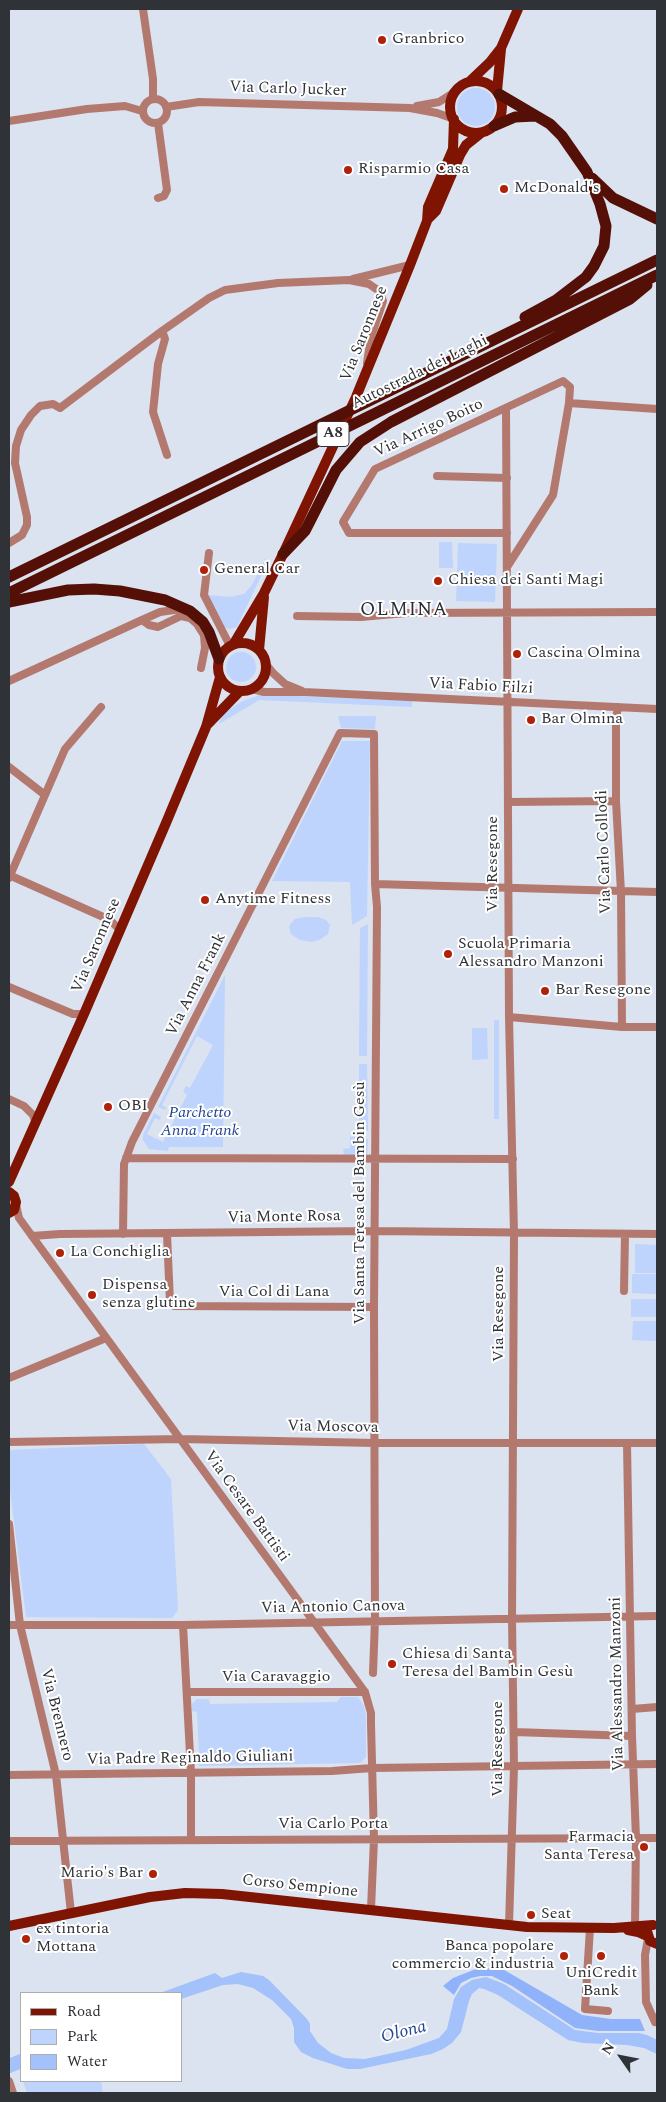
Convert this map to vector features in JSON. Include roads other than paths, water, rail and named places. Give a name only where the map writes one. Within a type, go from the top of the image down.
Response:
[{"type":"highway","points":[[498,93],[550,124],[562,136],[587,172],[613,198],[657,219]]},
{"type":"highway","points":[[494,126],[515,117],[534,116]]},
{"type":"highway","points":[[422,376],[556,300],[586,277],[604,246],[606,226],[600,204],[587,172]]},
{"type":"highway","name":"Autostrada dei Laghi","points":[[9,577],[657,260]]},
{"type":"highway","points":[[283,554],[305,531],[336,470],[352,450],[370,435],[630,299],[657,276]]},
{"type":"highway","name":"Autostrada dei Laghi","points":[[9,593],[657,276]]},
{"type":"highway","points":[[9,602],[68,590],[94,589],[120,591],[165,600],[190,611],[203,622],[210,632],[219,659]]},
{"type":"main road","points":[[501,48],[498,93],[502,111],[499,119],[494,126],[481,133],[462,129],[454,119],[450,104],[456,91],[470,82],[501,48],[518,9]]},
{"type":"main road","points":[[470,82],[485,82],[498,93]]},
{"type":"main road","name":"Via Saronnese","points":[[12,1210],[16,1199],[10,1193],[11,1179],[84,1014],[206,727],[220,676],[218,670],[219,659],[232,646],[264,593],[356,397],[410,265],[426,221],[428,208],[453,149],[454,119]]},
{"type":"main road","name":"Via Saronnese","points":[[426,221],[436,211],[460,154],[466,145],[481,133]]},
{"type":"main road","name":"Via Saronnese","points":[[258,650],[264,593]]},
{"type":"main road","points":[[220,676],[227,686],[240,691],[252,689],[263,678],[265,664],[258,650],[243,643],[232,646]]},
{"type":"main road","name":"Via Saronnese","points":[[206,727],[240,691]]},
{"type":"main road","name":"Corso Sempione","points":[[9,1926],[150,1897],[185,1893],[222,1894],[509,1925],[614,1928],[655,1924]]},
{"type":"main road","name":"Corso Sempione","points":[[652,1941],[648,1929],[655,1924]]},
{"type":"main road","name":"Corso Sempione","points":[[614,1928],[638,1932],[652,1941]]},
{"type":"street","points":[[143,9],[153,79],[153,99]]},
{"type":"street","name":"Via Carlo Jucker","points":[[410,108],[439,102],[456,91]]},
{"type":"street","points":[[142,110],[146,103],[153,99],[161,100],[166,107],[166,115],[158,123]]},
{"type":"street","name":"Via Carlo Jucker","points":[[166,107],[199,102],[410,108],[429,110],[454,119]]},
{"type":"street","points":[[9,121],[116,106],[142,110]]},
{"type":"street","points":[[142,110],[147,121],[158,123]]},
{"type":"street","points":[[158,123],[167,190],[164,196],[158,198]]},
{"type":"street","points":[[9,543],[22,535],[27,525],[27,517],[15,463],[16,446],[22,430],[31,415],[40,406],[52,404],[60,408],[162,331],[209,298],[225,290],[259,284],[348,280],[410,265]]},
{"type":"street","points":[[348,280],[369,284],[379,291],[383,301],[370,337],[366,370]]},
{"type":"street","points":[[162,331],[165,339],[158,364],[153,412],[167,455]]},
{"type":"street","name":"Via Arrigo Boito","points":[[506,534],[349,533],[343,522],[375,468],[563,380],[570,387],[569,403]]},
{"type":"street","points":[[507,567],[553,495],[569,403],[657,409]]},
{"type":"street","name":"Via Resegone","points":[[506,408],[509,1016],[514,1232],[512,1618],[514,1767],[509,1925]]},
{"type":"street","points":[[437,476],[507,478]]},
{"type":"street","points":[[209,553],[204,595],[232,646]]},
{"type":"street","points":[[9,681],[160,612],[178,609],[190,611]]},
{"type":"street","points":[[296,616],[361,617],[406,613],[657,612]]},
{"type":"street","points":[[142,620],[158,628],[181,616],[190,618],[197,624],[204,635],[205,648],[201,668]]},
{"type":"street","name":"Via Fabio Filzi","points":[[265,664],[273,674],[286,684],[304,692]]},
{"type":"street","name":"Via Fabio Filzi","points":[[252,689],[264,692],[304,692],[657,709]]},
{"type":"street","points":[[101,707],[65,749],[9,876],[110,920],[120,930]]},
{"type":"street","name":"Via Carlo Collodi","points":[[618,708],[616,718],[616,801],[621,892],[622,1027]]},
{"type":"street","name":"Via Anna Frank","points":[[123,1234],[124,1171],[126,1158],[132,1142],[340,733],[374,734]]},
{"type":"street","name":"Via Santa Teresa del Bambin Gesù","points":[[373,1672],[375,1620],[374,1307],[377,907],[375,884],[374,734]]},
{"type":"street","points":[[9,767],[45,795]]},
{"type":"street","points":[[508,802],[616,801]]},
{"type":"street","points":[[375,884],[657,892]]},
{"type":"street","points":[[9,987],[73,1014],[84,1014]]},
{"type":"street","points":[[509,1016],[622,1027],[657,1027]]},
{"type":"street","points":[[9,1099],[24,1106],[33,1114],[36,1123]]},
{"type":"street","points":[[126,1158],[513,1159]]},
{"type":"street","name":"Via Cesare Battisti","points":[[12,1210],[20,1218],[365,1692]]},
{"type":"street","name":"Via Monte Rosa","points":[[32,1236],[375,1231],[657,1234]]},
{"type":"street","name":"Via Col di Lana","points":[[167,1234],[170,1302],[174,1306],[374,1307]]},
{"type":"street","points":[[624,1291],[625,1234]]},
{"type":"street","points":[[9,1378],[106,1338]]},
{"type":"street","name":"Via Moscova","points":[[9,1442],[180,1439],[375,1443],[657,1443]]},
{"type":"street","name":"Via Alessandro Manzoni","points":[[627,1442],[632,1736],[636,1838],[636,1926]]},
{"type":"street","name":"Via Brennero","points":[[9,1524],[20,1625],[56,1775],[71,1913]]},
{"type":"street","name":"Via Antonio Canova","points":[[9,1625],[183,1625],[657,1616]]},
{"type":"street","points":[[183,1625],[191,1773],[191,1840]]},
{"type":"street","name":"Via Caravaggio","points":[[187,1692],[365,1692]]},
{"type":"street","points":[[365,1692],[371,1713],[374,1839],[371,1909]]},
{"type":"street","points":[[632,1709],[657,1707]]},
{"type":"street","points":[[514,1732],[632,1736]]},
{"type":"street","name":"Via Padre Reginaldo Giuliani","points":[[9,1775],[657,1764]]},
{"type":"street","name":"Via Carlo Porta","points":[[9,1841],[657,1838]]},
{"type":"street","points":[[590,1928],[585,2009],[608,2011]]},
{"type":"street","points":[[652,1941],[645,1954],[646,2002],[655,2022]]},
{"type":"street","points":[[9,2081],[13,2093]]},
{"type":"water","points":[[241,1972],[263,1976],[307,2019],[310,2024],[310,2031],[318,2043],[331,2053],[344,2058],[365,2059],[406,2050],[439,2038],[447,2029],[454,1999],[461,1987],[472,1980],[486,1977],[504,1984],[575,2030],[647,2035],[657,2040],[657,2054],[644,2048],[627,2045],[583,2043],[568,2040],[498,1995],[479,1988],[472,1994],[469,2001],[461,2032],[452,2043],[443,2049],[431,2054],[360,2069],[347,2069],[301,2052],[294,2042],[294,2028],[291,2019],[272,2000],[253,1988],[238,1984],[223,1985],[182,1999],[182,1992],[163,1992],[215,1973],[222,1978]]},
{"type":"waterway","name":"Olona","points":[[9,2066],[20,2061]]},
{"type":"place","name":"Granbrico","points":[[382,40]]},
{"type":"place","name":"Risparmio Casa","points":[[348,170]]},
{"type":"place","name":"McDonald's","points":[[504,189]]},
{"type":"place","name":"General Car","points":[[204,570]]},
{"type":"place","name":"Chiesa dei Santi Magi","points":[[438,581]]},
{"type":"place","name":"Cascina Olmina","points":[[517,654]]},
{"type":"place","name":"Bar Olmina","points":[[531,720]]},
{"type":"place","name":"Anytime Fitness","points":[[205,900]]},
{"type":"place","name":"Scuola Primaria Alessandro Manzoni","points":[[448,954]]},
{"type":"place","name":"Bar Resegone","points":[[545,991]]},
{"type":"place","name":"OBI","points":[[108,1107]]},
{"type":"place","name":"La Conchiglia","points":[[60,1253]]},
{"type":"place","name":"Dispensa senza glutine","points":[[92,1295]]},
{"type":"place","name":"Chiesa di Santa Teresa del Bambin Gesù","points":[[392,1664]]},
{"type":"place","name":"Farmacia Santa Teresa","points":[[644,1847]]},
{"type":"place","name":"Mario's Bar","points":[[153,1874]]},
{"type":"place","name":"Seat","points":[[531,1915]]},
{"type":"place","name":"ex tintoria Mottana","points":[[26,1939]]},
{"type":"place","name":"Banca popolare commercio & industria","points":[[564,1956]]},
{"type":"place","name":"UniCredit Bank","points":[[601,1956]]},
{"type":"district","name":"OLMINA","points":[[404,611]]},
{"type":"park label","name":"Parchetto Anna Frank","points":[[200,1123]]}]
